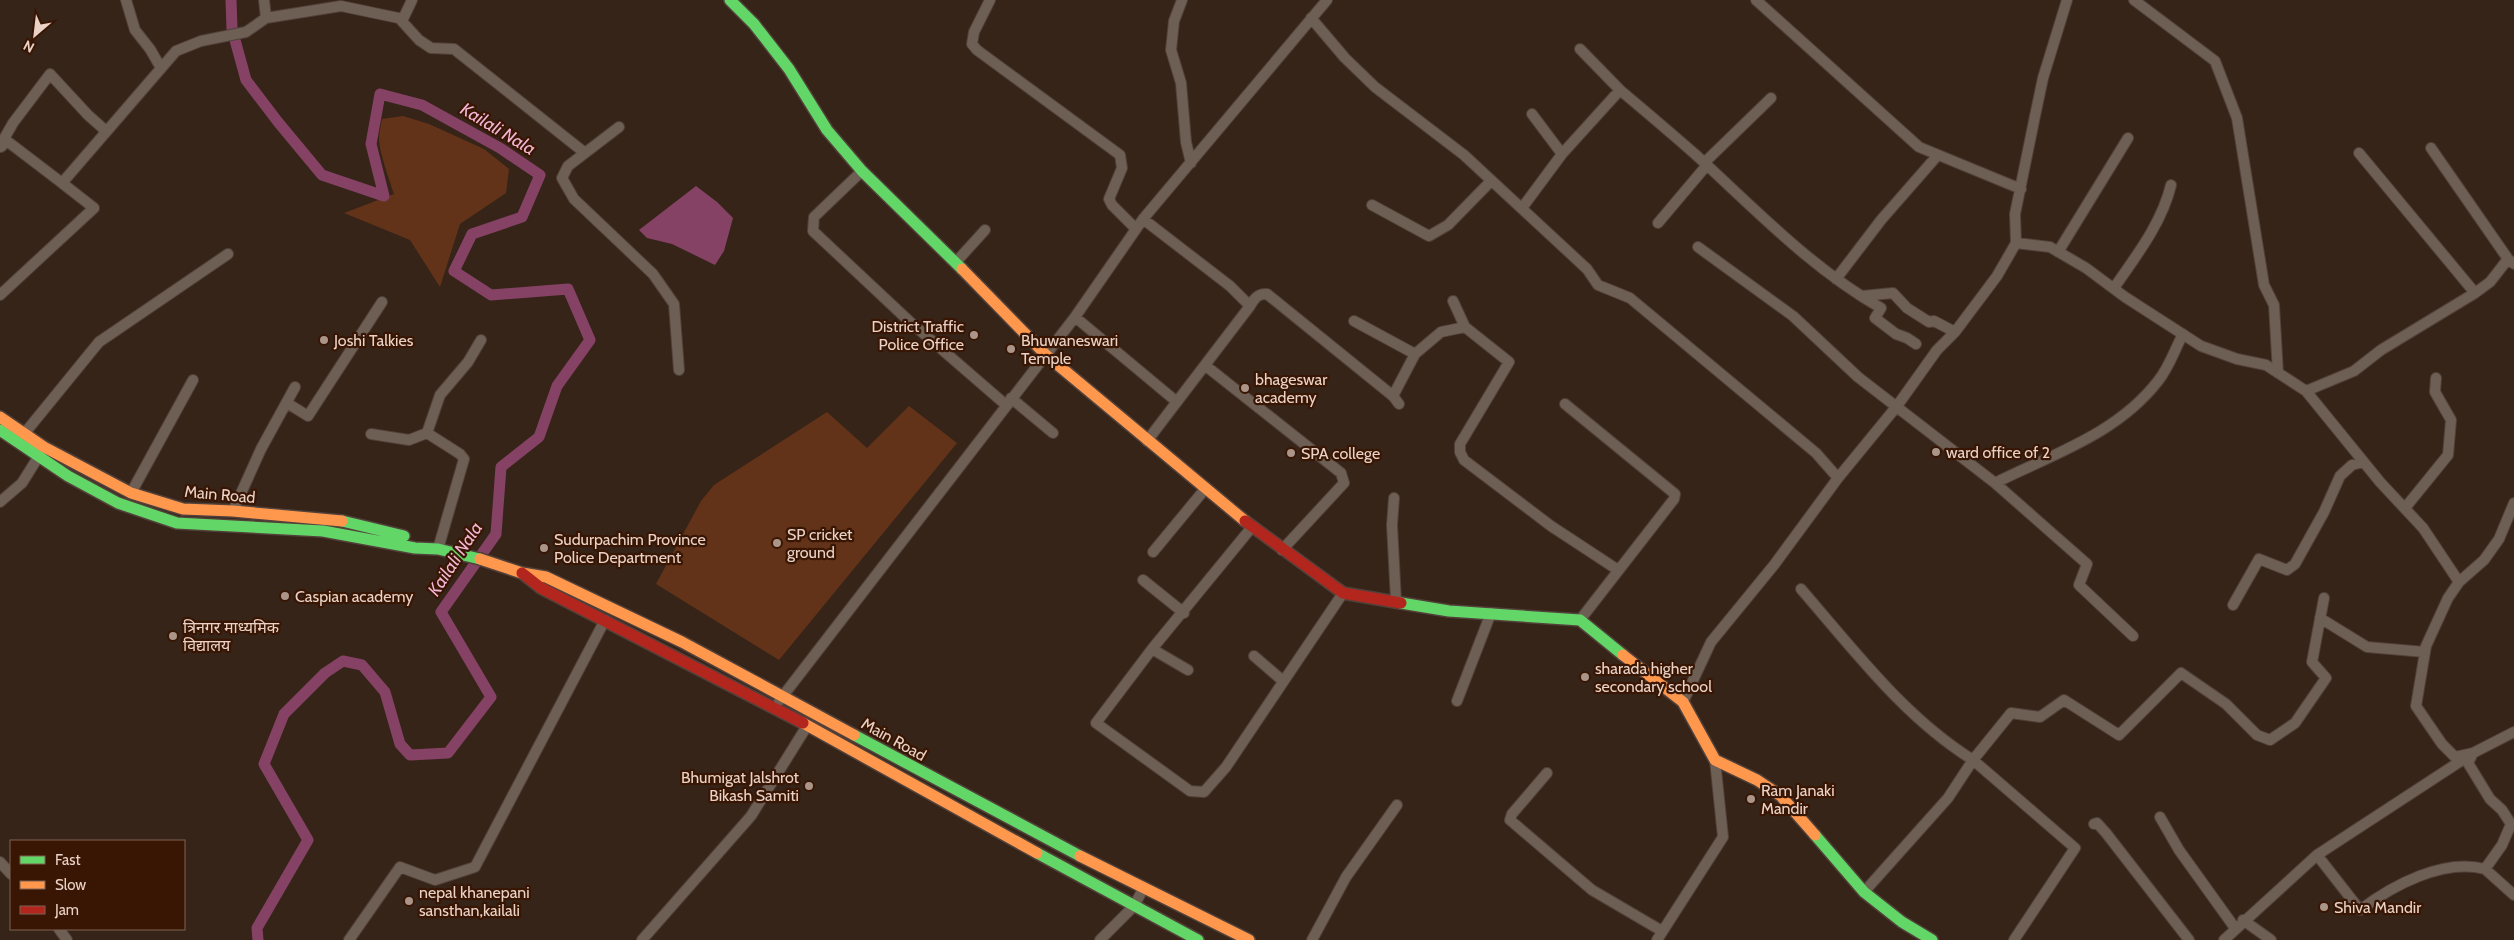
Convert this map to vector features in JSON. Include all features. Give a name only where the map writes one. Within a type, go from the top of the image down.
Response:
[{"type":"main road","points":[[730,0],[754,24],[790,69],[827,130],[862,171],[956,262],[1046,355],[1252,527],[1343,592],[1449,611],[1580,620],[1684,702],[1715,760],[1756,780],[1781,796],[1864,892],[1902,922],[1932,940]]},
{"type":"main road","name":"Main Road","points":[[0,417],[24,434],[68,476],[118,503],[177,523],[323,531],[414,548],[425,547],[440,550],[496,563],[522,573],[546,577],[783,696],[1143,889],[1249,940]]},
{"type":"main road","name":"Main Road","points":[[0,430],[42,452],[131,493],[183,509],[234,511],[342,521],[418,540],[425,547]]},
{"type":"main road","name":"Main Road","points":[[522,573],[534,584],[774,707],[1198,940]]},
{"type":"main road","points":[[974,817],[982,804]]},
{"type":"street","points":[[126,0],[135,30],[150,49],[161,68]]},
{"type":"street","points":[[264,0],[266,18]]},
{"type":"street","points":[[62,183],[176,51],[201,41],[246,32],[266,18],[341,6],[403,19],[412,0]]},
{"type":"street","points":[[990,0],[974,32],[972,44],[977,50],[1120,155],[1122,168],[1109,199],[1112,205],[1136,230]]},
{"type":"street","points":[[1182,0],[1174,21],[1171,50],[1181,83],[1186,142],[1190,163]]},
{"type":"street","points":[[774,707],[1008,402],[1075,318],[1143,220],[1327,0]]},
{"type":"street","points":[[1756,0],[1918,147],[2021,189]]},
{"type":"street","points":[[1684,702],[1712,642],[1774,565],[1838,478],[1897,406],[1937,350],[1955,332],[1997,276],[2016,243],[2015,214],[2043,78],[2067,0]]},
{"type":"street","points":[[2134,0],[2215,61],[2225,83],[2237,118],[2264,285],[2274,305],[2278,373]]},
{"type":"street","points":[[399,18],[419,40],[432,48],[454,49],[585,153]]},
{"type":"street","points":[[1311,18],[1345,58],[1375,87],[1464,155],[1586,269],[1598,285],[1630,298],[1816,453],[1838,478]]},
{"type":"street","points":[[1580,49],[1620,90],[1705,164],[1781,234],[1836,279],[1881,308],[1875,318],[1884,326],[1916,344]]},
{"type":"street","points":[[0,147],[13,123],[50,74],[88,115],[106,131]]},
{"type":"street","points":[[1522,208],[1562,154],[1620,90]]},
{"type":"street","points":[[1658,222],[1705,164],[1771,98]]},
{"type":"street","points":[[1532,114],[1562,154]]},
{"type":"street","points":[[618,128],[568,166],[562,178],[574,199],[653,274],[674,304],[679,370]]},
{"type":"street","points":[[2058,252],[2128,138]]},
{"type":"street","points":[[0,147],[8,141],[94,208],[0,295]]},
{"type":"street","points":[[2306,391],[2354,371],[2381,350],[2475,293],[2490,282],[2511,261],[2432,148]]},
{"type":"street","points":[[2360,153],[2475,293]]},
{"type":"street","points":[[1836,279],[1881,220],[1937,156]]},
{"type":"street","points":[[862,171],[814,217],[814,231],[909,321],[1008,402],[1052,433]]},
{"type":"street","points":[[1372,205],[1429,236],[1448,225],[1491,181]]},
{"type":"street","points":[[2114,288],[2146,241],[2168,197],[2171,185]]},
{"type":"street","points":[[1143,220],[1230,286],[1250,306]]},
{"type":"street","points":[[956,262],[985,230]]},
{"type":"street","points":[[2016,243],[2050,247],[2086,268],[2201,346],[2237,359],[2266,365],[2306,391],[2363,462],[2423,528],[2459,582]]},
{"type":"street","points":[[1698,247],[1793,316],[1858,377],[1995,483],[2087,564],[2079,585],[2134,636]]},
{"type":"street","points":[[24,434],[99,342],[228,254]]},
{"type":"street","points":[[1862,296],[1893,293],[1907,308],[1929,322],[1934,321],[1955,332]]},
{"type":"street","points":[[1147,441],[1206,366],[1255,298],[1262,294],[1267,294],[1396,400],[1415,354],[1441,332],[1465,327]]},
{"type":"street","points":[[1454,301],[1465,327],[1509,362],[1460,444],[1460,452],[1464,460],[1551,526],[1618,570]]},
{"type":"street","points":[[287,403],[308,416],[382,302]]},
{"type":"street","points":[[1075,318],[1177,402]]},
{"type":"street","points":[[1354,321],[1415,354]]},
{"type":"street","points":[[1995,483],[2104,431],[2142,399],[2160,380],[2183,334]]},
{"type":"street","points":[[371,434],[409,440],[426,433],[440,395],[468,362],[481,340]]},
{"type":"street","points":[[1206,366],[1341,472],[1344,478],[1344,483],[1282,550]]},
{"type":"street","points":[[2405,508],[2448,455],[2451,420],[2435,392],[2436,378]]},
{"type":"street","points":[[131,493],[194,380]]},
{"type":"street","points":[[234,511],[261,449],[295,387]]},
{"type":"street","points":[[1565,404],[1675,494],[1674,499],[1580,620]]},
{"type":"street","points":[[426,433],[460,454],[464,459],[440,550]]},
{"type":"street","points":[[0,502],[22,483],[42,452]]},
{"type":"street","points":[[2233,605],[2259,560],[2287,570],[2295,564],[2324,512],[2340,476],[2352,465],[2363,462]]},
{"type":"street","points":[[1153,552],[1205,489]]},
{"type":"street","points":[[1394,498],[1392,525],[1396,601]]},
{"type":"street","points":[[2473,753],[2455,757],[2442,744],[2416,706],[2425,652],[2448,598],[2459,582],[2484,560],[2499,539],[2514,503]]},
{"type":"street","points":[[1252,527],[1184,613],[1152,649],[1096,723],[1190,791],[1204,792],[1226,767],[1343,592]]},
{"type":"street","points":[[1143,580],[1184,613]]},
{"type":"street","points":[[1801,589],[1897,698],[1954,748],[1973,760],[2075,848],[2014,940]]},
{"type":"street","points":[[1864,892],[1948,798],[1973,760],[2011,713],[2040,717],[2064,700],[2119,735],[2181,673],[2226,704],[2258,735],[2270,740],[2295,723],[2326,678],[2312,662],[2324,598]]},
{"type":"street","points":[[1457,701],[1491,613]]},
{"type":"street","points":[[2320,618],[2367,647],[2425,652]]},
{"type":"street","points":[[349,940],[400,867],[435,880],[475,867],[605,620]]},
{"type":"street","points":[[1152,649],[1188,670]]},
{"type":"street","points":[[1254,656],[1284,681]]},
{"type":"street","points":[[642,940],[751,816],[807,726]]},
{"type":"street","points":[[2224,940],[2243,920],[2284,887],[2317,855],[2473,753],[2514,732]]},
{"type":"street","points":[[2473,753],[2468,763],[2490,799],[2502,810],[2511,824],[2502,845],[2485,870]]},
{"type":"street","points":[[1548,773],[1512,814],[1510,820],[1592,890],[1660,935],[1723,837],[1715,760]]},
{"type":"street","points":[[1312,940],[1346,877],[1397,805]]},
{"type":"street","points":[[2160,817],[2179,850],[2236,928]]},
{"type":"street","points":[[2094,824],[2097,824],[2106,832],[2189,940]]},
{"type":"street","points":[[2317,855],[2360,910],[2409,882],[2440,868],[2472,866],[2485,870],[2514,895]]},
{"type":"street","points":[[0,862],[10,873]]},
{"type":"street","points":[[1100,940],[1134,906],[1143,889]]},
{"type":"street","points":[[2243,920],[2271,940]]},
{"type":"shaded area","points":[[403,116],[429,124],[484,149],[509,169],[506,193],[460,224],[440,287],[410,240],[344,213],[394,194],[381,151],[379,134],[382,119]]},
{"type":"shaded area","points":[[696,186],[717,202],[733,218],[724,251],[715,265],[672,244],[647,238],[639,230]]},
{"type":"shaded area","name":"SP cricket ground","points":[[909,406],[957,443],[779,660],[656,584],[701,501],[714,485],[827,412],[867,448]]},
{"type":"waterway","name":"Kailali Nala","points":[[231,0],[232,29],[246,80],[322,175],[384,196],[371,144],[380,94],[422,105],[500,148],[540,175],[522,217],[472,234],[454,271],[491,295],[568,289],[590,340],[557,386],[539,437],[501,467],[496,534],[441,612],[491,697],[448,753],[410,755],[400,744],[385,692],[362,665],[343,661],[325,673],[284,714],[264,764],[308,840],[257,928],[258,940]]},
{"type":"traffic: fast","points":[[730,0],[754,24],[789,69],[827,130],[862,171],[962,269]]},
{"type":"traffic: fast","points":[[0,430],[68,476],[118,503],[177,523],[323,531],[415,548],[438,549],[480,559]]},
{"type":"traffic: fast","points":[[342,521],[404,536]]},
{"type":"traffic: fast","points":[[1401,603],[1449,611],[1580,620],[1623,655]]},
{"type":"traffic: fast","points":[[854,735],[1080,856]]},
{"type":"traffic: fast","points":[[1815,835],[1864,892],[1902,922],[1932,940]]},
{"type":"traffic: fast","points":[[1037,853],[1198,940]]},
{"type":"traffic: slow","points":[[962,269],[1046,355],[1245,521]]},
{"type":"traffic: slow","points":[[0,417],[44,447],[131,493],[183,509],[233,511],[342,521]]},
{"type":"traffic: slow","points":[[480,559],[522,573],[546,577],[682,642],[854,735]]},
{"type":"traffic: slow","points":[[1623,655],[1683,702],[1715,760],[1757,780],[1781,796],[1815,835]]},
{"type":"traffic: slow","points":[[803,723],[1037,853]]},
{"type":"traffic: slow","points":[[1080,856],[1249,940]]},
{"type":"traffic: jam","points":[[1245,521],[1343,593],[1401,603]]},
{"type":"traffic: jam","points":[[522,573],[541,588],[803,723]]},
{"type":"place","name":"District Traffic Police Office","points":[[974,335]]},
{"type":"place","name":"Joshi Talkies","points":[[324,340]]},
{"type":"place","name":"Bhuwaneswari Temple","points":[[1011,349]]},
{"type":"place","name":"bhageswar academy","points":[[1245,388]]},
{"type":"place","name":"ward office of 2","points":[[1936,452]]},
{"type":"place","name":"SPA college","points":[[1291,453]]},
{"type":"place","name":"SP cricket ground","points":[[777,543]]},
{"type":"place","name":"Sudurpachim Province Police Department","points":[[544,548]]},
{"type":"place","name":"Caspian academy","points":[[285,596]]},
{"type":"place","name":"त्रिनगर माध्यमिक विद्यालय","points":[[173,636]]},
{"type":"place","name":"sharada higher secondary school","points":[[1585,677]]},
{"type":"place","name":"Bhumigat Jalshrot Bikash Samiti","points":[[809,786]]},
{"type":"place","name":"Ram Janaki Mandir","points":[[1751,799]]},
{"type":"place","name":"nepal khanepani sansthan,kailali","points":[[409,901]]},
{"type":"place","name":"Shiva Mandir","points":[[2324,907]]}]
